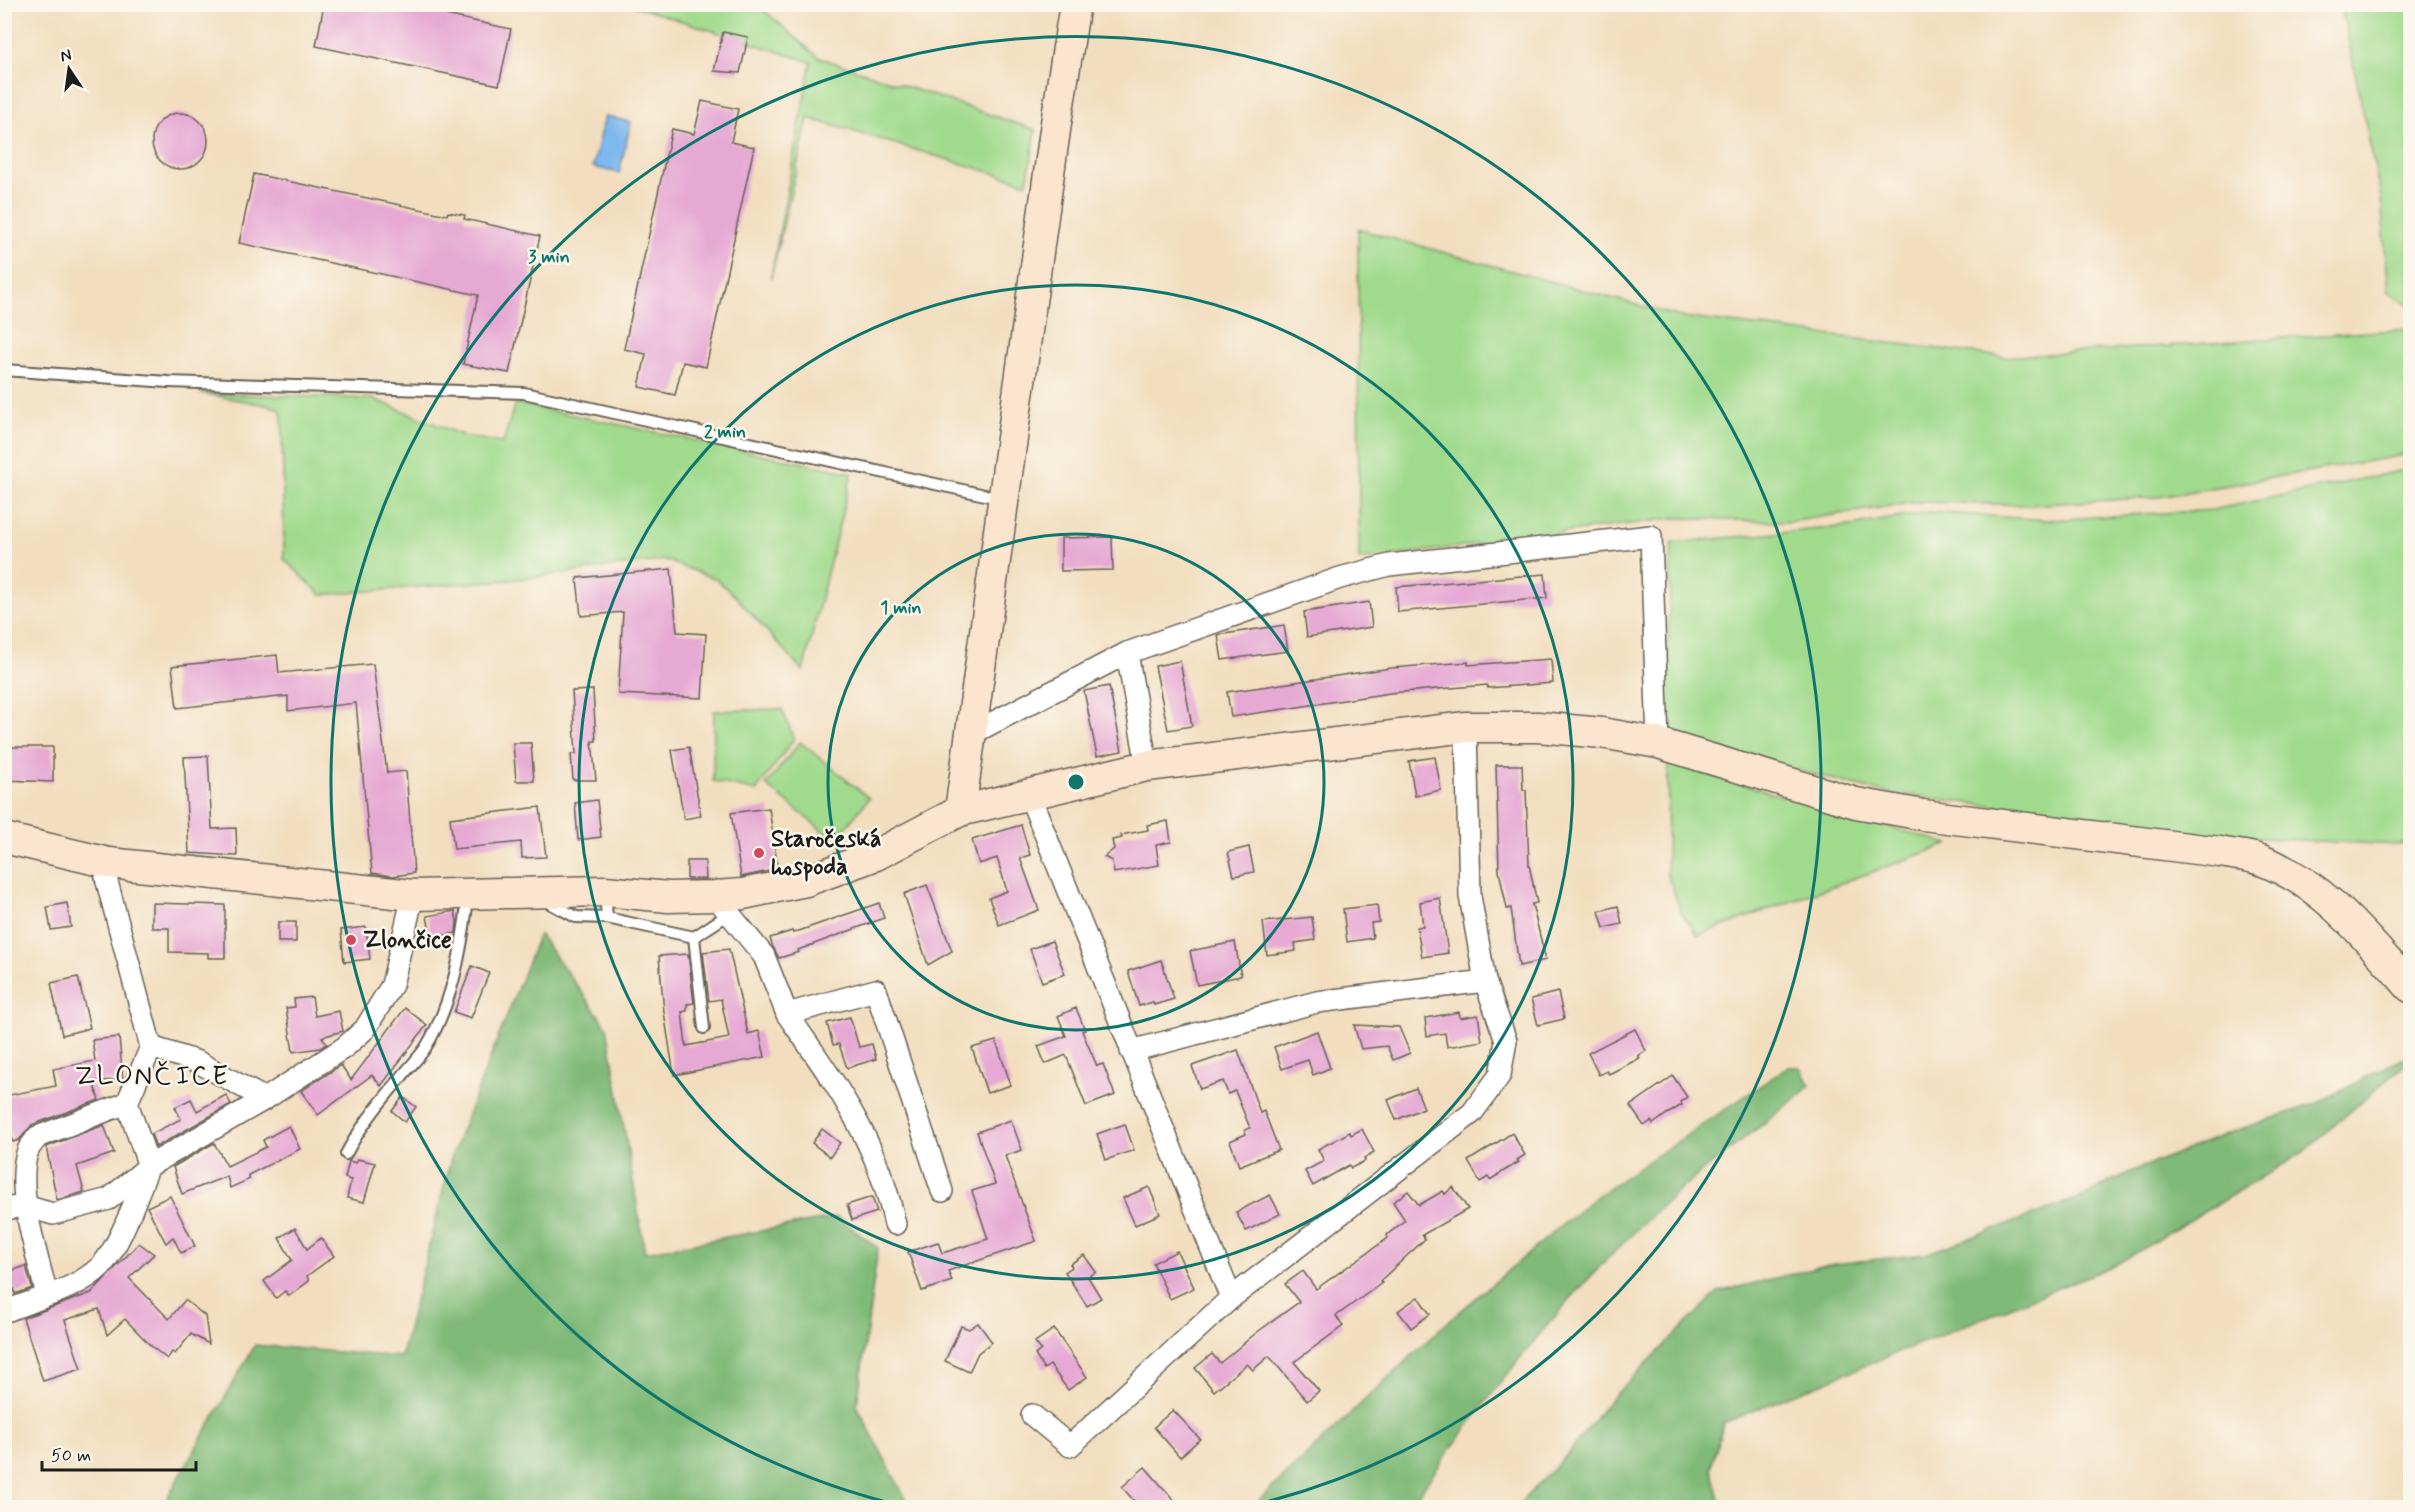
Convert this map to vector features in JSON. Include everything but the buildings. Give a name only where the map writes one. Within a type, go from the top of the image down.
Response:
[{"type":"street","points":[[960,811],[1056,123],[1075,4]]},
{"type":"street","points":[[970,734],[1127,653],[1340,578],[1389,565],[1651,536],[1658,743]]},
{"type":"street","points":[[1127,653],[1147,766]]},
{"type":"street","points":[[1032,1415],[1070,1446],[1231,1298],[1472,1113],[1500,1075],[1506,1041],[1485,981],[1470,896],[1466,727]]},
{"type":"street","points":[[4,838],[109,863],[413,895],[533,893],[606,905],[668,897],[722,905],[743,894],[806,880],[876,855],[960,811],[1147,766],[1466,727],[1538,727],[1658,743],[1856,803],[1946,819],[2259,859],[2293,874],[2335,905],[2410,987]]},
{"type":"street","points":[[1029,795],[1231,1298]]},
{"type":"street","points":[[9,1310],[75,1283],[102,1265],[115,1246],[149,1166],[127,1103],[151,1047],[106,878],[109,863]]},
{"type":"street","points":[[15,1208],[53,1214],[109,1199],[149,1166],[265,1099],[345,1047],[365,1029],[392,985],[413,895]]},
{"type":"street","points":[[722,905],[764,956],[787,1014],[836,1084],[867,1137],[888,1192],[895,1224]]},
{"type":"street","points":[[1131,1051],[1317,1002],[1485,981]]},
{"type":"street","points":[[787,1014],[876,990],[942,1191]]},
{"type":"street","points":[[151,1047],[198,1062],[265,1099]]},
{"type":"street","points":[[47,1295],[15,1208],[29,1148],[38,1137],[127,1103]]},
{"type":"lane","points":[[4,370],[168,382],[524,393],[1003,499]]},
{"type":"lane","points":[[346,1154],[387,1095],[425,1048],[441,1018],[450,994],[464,932],[468,894]]},
{"type":"lane","points":[[606,905],[694,937]]},
{"type":"lane","points":[[704,1028],[694,937],[722,905]]},
{"type":"green space","points":[[631,5],[758,5],[818,57],[1036,130],[1027,183],[808,118],[771,278],[811,62]]},
{"type":"green space","points":[[2341,5],[2410,5],[2410,305],[2389,293],[2381,198]]},
{"type":"green space","points":[[1358,229],[1681,317],[2004,357],[2410,329],[2410,454],[2159,497],[2029,505],[1917,502],[1789,522],[1674,518],[1359,560]]},
{"type":"green space","points":[[199,393],[374,399],[464,436],[503,443],[515,403],[852,473],[803,671],[736,597],[716,579],[665,560],[519,579],[321,595],[284,559],[282,414],[278,408],[267,405]]},
{"type":"green space","points":[[2410,469],[2410,842],[2398,845],[2220,836],[1877,791],[1665,735],[1672,543],[1851,526],[1929,512],[2047,520],[2212,510]]},
{"type":"green space","points":[[782,709],[794,739],[756,791],[713,781],[714,711]]},
{"type":"green space","points":[[800,742],[869,798],[835,841],[766,785]]},
{"type":"green space","points":[[1668,763],[1949,844],[1698,935],[1682,914],[1667,873]]},
{"type":"green space","points":[[539,934],[607,1027],[645,1252],[838,1217],[878,1248],[857,1406],[910,1507],[162,1507],[255,1345],[401,1357],[452,1155]]},
{"type":"green space","points":[[2410,1054],[2410,1060],[2301,1154],[2115,1265],[1723,1423],[1711,1468],[1721,1507],[1516,1507],[1568,1454],[1607,1403],[1718,1292],[1833,1264],[1925,1254],[2090,1194],[2101,1186],[2133,1171],[2226,1134],[2320,1102]]},
{"type":"green space","points":[[1788,1067],[1800,1067],[1810,1086],[1688,1183],[1598,1268],[1499,1384],[1410,1507],[1252,1507],[1444,1325],[1594,1198]]},
{"type":"water","points":[[605,116],[631,122],[619,173],[593,167]]},
{"type":"place","name":"Staročeská hospoda","points":[[759,853]]},
{"type":"place","name":"Zlončice","points":[[351,940]]},
{"type":"district","name":"ZLONČICE","points":[[152,1076]]}]
